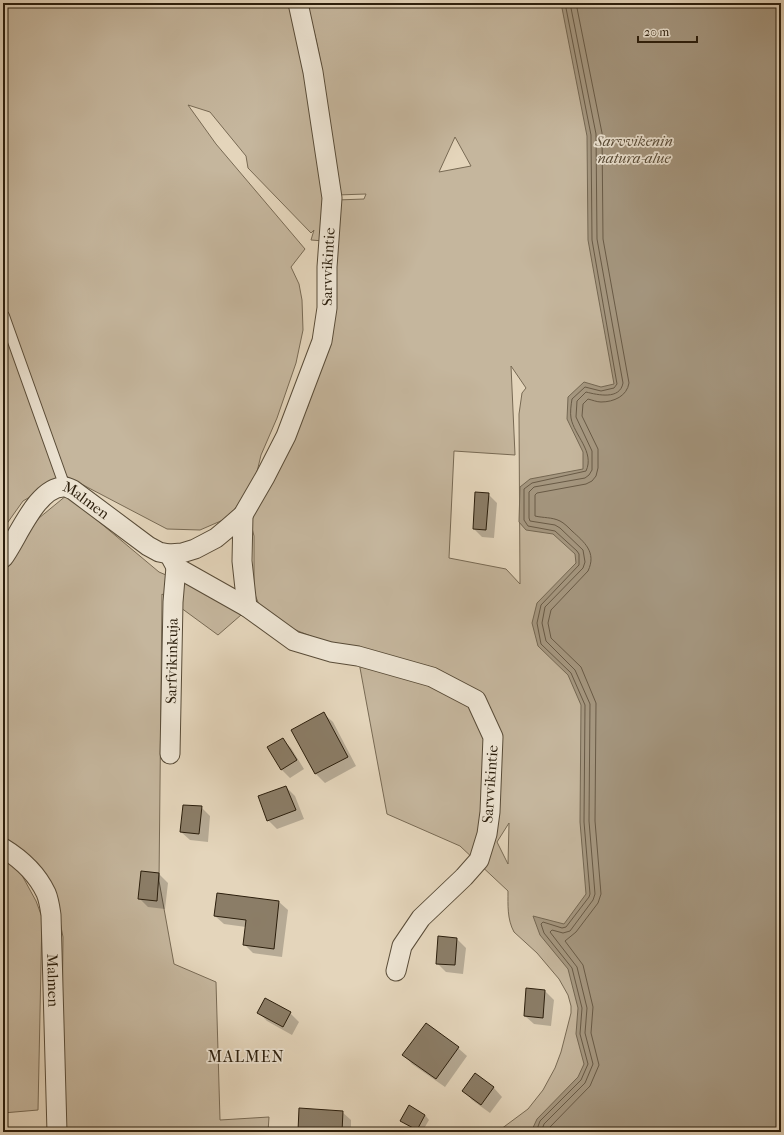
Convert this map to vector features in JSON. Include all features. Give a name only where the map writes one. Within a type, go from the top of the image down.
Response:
[{"type":"street","name":"Sarvvikintie","points":[[298,3],[313,72],[332,198],[327,267],[327,308],[322,341],[286,436],[266,477],[243,514],[216,538],[195,549],[182,553],[172,560],[247,607],[294,640],[331,652],[358,656],[432,678],[476,700],[493,737],[490,812],[487,834],[479,860],[464,877],[421,918],[402,946],[396,971]]},
{"type":"street","name":"Malmen","points":[[3,558],[31,510],[46,494],[56,488],[65,487],[74,490],[148,546],[172,560]]},
{"type":"street","points":[[243,514],[242,561],[247,607]]},
{"type":"street","name":"Sarfvikinkuja","points":[[170,754],[173,602],[172,560]]},
{"type":"street","name":"Malmen","points":[[3,848],[25,864],[37,878],[47,894],[51,915],[57,1132]]},
{"type":"lane","points":[[3,316],[65,487]]},
{"type":"green space","points":[[3,3],[293,3],[324,177],[324,241],[311,240],[314,230],[311,233],[248,168],[246,156],[210,112],[188,105],[216,144],[305,249],[291,267],[299,284],[302,300],[303,330],[296,363],[277,418],[261,455],[256,476],[230,517],[200,530],[167,529],[66,476],[23,501],[3,529]]},
{"type":"green space","name":"Sarvvikenin natura-alue","points":[[306,3],[781,3],[781,1124],[779,1132],[497,1132],[528,1109],[543,1090],[555,1068],[561,1052],[571,1013],[568,995],[559,979],[537,953],[514,932],[509,917],[508,891],[460,846],[387,814],[358,657],[263,615],[254,592],[254,536],[250,520],[280,466],[308,406],[330,322],[337,200],[364,199],[366,194],[337,195],[323,74],[313,26]],"holes":[[[455,137],[471,166],[439,172]],[[511,366],[526,388],[522,393],[519,414],[520,584],[506,569],[449,558],[454,451],[515,455]],[[509,823],[508,864],[497,842]]]},
{"type":"green space","points":[[67,495],[159,572],[229,602],[241,615],[218,635],[162,594],[159,881],[174,964],[216,982],[220,1120],[269,1117],[268,1132],[61,1132],[63,937],[54,891],[32,858],[3,840],[3,566],[39,518]]},
{"type":"green space","points":[[3,860],[18,868],[36,901],[42,917],[38,1110],[3,1113]]},
{"type":"water","name":"Sarvvikenin natura-alue","points":[[561,3],[781,3],[781,1132],[531,1132],[537,1119],[578,1077],[584,1064],[576,1034],[578,1008],[568,969],[540,935],[533,916],[564,924],[586,894],[580,822],[581,705],[568,675],[538,646],[532,623],[537,603],[576,563],[575,554],[553,534],[526,530],[519,522],[520,487],[530,479],[583,469],[583,452],[567,419],[568,397],[584,382],[601,387],[614,384],[588,240],[587,136]]},
{"type":"building","points":[[475,492],[489,493],[486,530],[473,529]]},
{"type":"building","points":[[324,712],[348,757],[315,774],[291,730]]},
{"type":"building","points":[[283,738],[297,760],[281,770],[267,747]]},
{"type":"building","points":[[286,786],[296,810],[267,821],[258,796]]},
{"type":"building","points":[[183,805],[202,806],[199,834],[180,832]]},
{"type":"building","points":[[141,871],[159,873],[157,901],[138,899]]},
{"type":"building","points":[[217,893],[279,901],[274,949],[243,945],[246,920],[214,916]]},
{"type":"building","points":[[438,936],[457,938],[455,965],[436,964]]},
{"type":"building","points":[[526,988],[545,990],[543,1018],[524,1016]]},
{"type":"building","points":[[265,998],[291,1012],[283,1027],[257,1013]]},
{"type":"building","points":[[426,1023],[459,1047],[436,1079],[402,1055]]},
{"type":"building","points":[[475,1073],[494,1087],[481,1105],[462,1091]]},
{"type":"building","points":[[409,1105],[425,1115],[417,1130],[400,1121]]},
{"type":"building","points":[[299,1108],[343,1111],[342,1132],[298,1131]]},
{"type":"district","name":"MALMEN","points":[[246,1056]]}]
